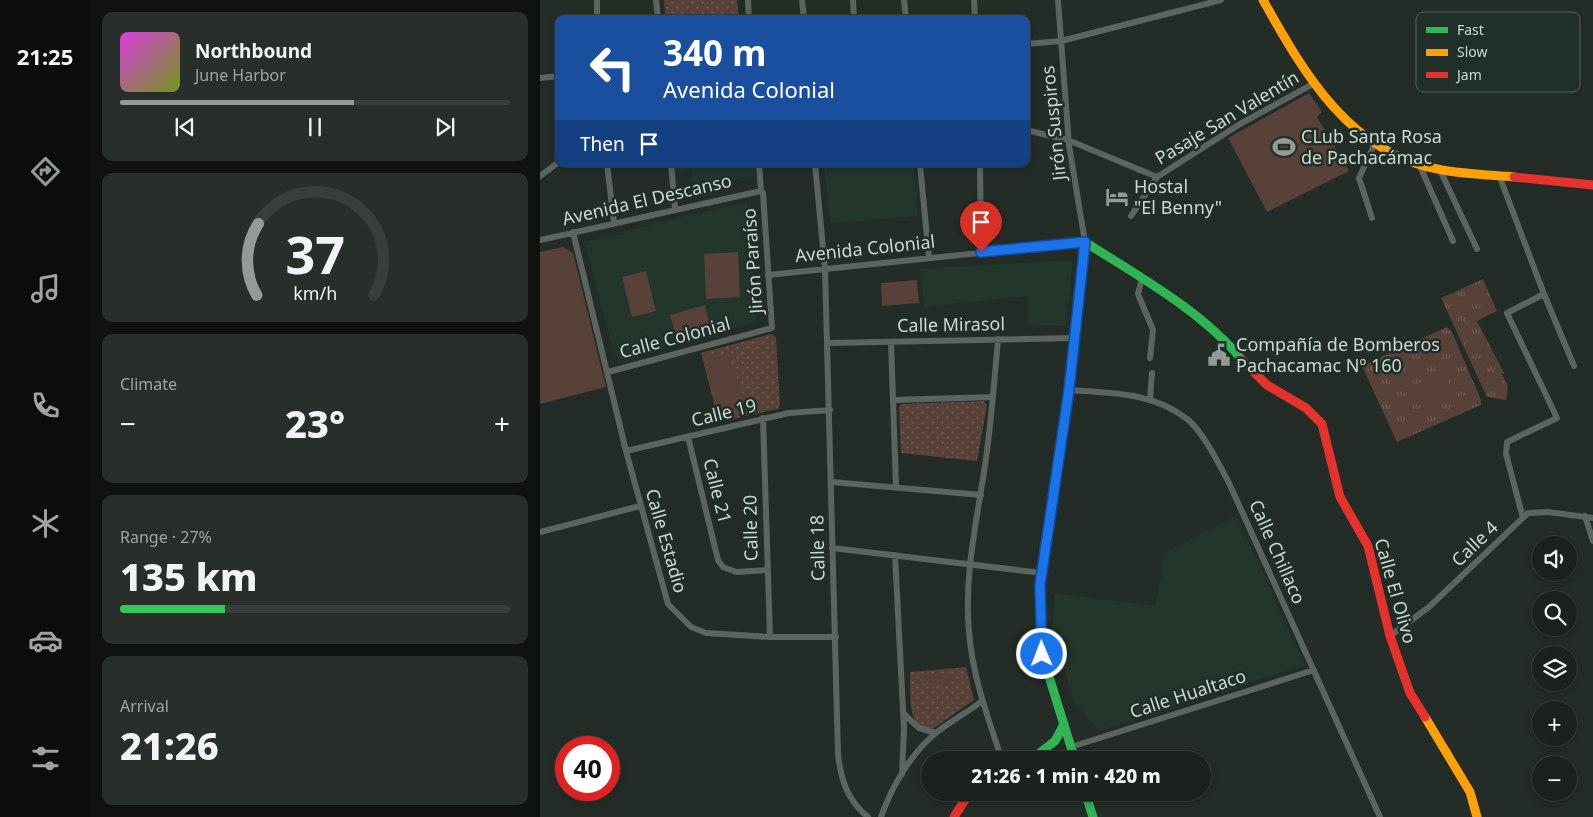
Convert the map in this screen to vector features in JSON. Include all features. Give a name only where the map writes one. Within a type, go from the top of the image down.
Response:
[{"type":"street","points":[[597,0],[597,15]]},
{"type":"street","points":[[656,0],[658,15]]},
{"type":"street","points":[[748,0],[749,15]]},
{"type":"street","points":[[802,0],[804,15]]},
{"type":"street","points":[[853,0],[854,15]]},
{"type":"street","points":[[904,0],[906,15]]},
{"type":"street","points":[[974,0],[975,15]]},
{"type":"street","name":"Jirón Suspiros","points":[[1058,0],[1068,140],[1085,242]]},
{"type":"street","points":[[1030,44],[1061,41],[1221,0]]},
{"type":"street","points":[[1263,0],[1313,84],[1334,112],[1352,129],[1375,143],[1419,164],[1440,170],[1593,185]]},
{"type":"street","points":[[540,78],[555,76]]},
{"type":"street","name":"Pasaje San Valentín","points":[[1131,216],[1157,177],[1240,124],[1313,84]]},
{"type":"street","name":"Pasaje San Valentín","points":[[1030,131],[1068,140],[1157,177]]},
{"type":"street","points":[[1372,218],[1359,178],[1375,143]]},
{"type":"street","points":[[1419,164],[1453,241]]},
{"type":"street","points":[[540,176],[555,165]]},
{"type":"street","points":[[607,167],[614,223]]},
{"type":"street","points":[[671,167],[675,209]]},
{"type":"street","name":"Jirón Paraíso","points":[[759,167],[761,191],[763,194],[772,328]]},
{"type":"street","name":"Calle 18","points":[[815,167],[826,269],[838,754],[841,780],[850,798],[868,817]]},
{"type":"street","points":[[920,167],[929,258]]},
{"type":"street","points":[[980,167],[981,252]]},
{"type":"street","points":[[1440,170],[1477,249]]},
{"type":"street","points":[[1498,175],[1574,366]]},
{"type":"street","name":"Avenida El Descanso","points":[[540,240],[761,191]]},
{"type":"street","name":"Calle Colonial","points":[[573,232],[608,372],[772,328]]},
{"type":"street","points":[[1072,751],[1042,654],[1042,573],[1076,338],[1085,242]]},
{"type":"street","name":"Avenida Colonial","points":[[768,275],[1085,242]]},
{"type":"street","name":"Calle El Olivo","points":[[1085,242],[1142,278],[1227,341],[1262,382],[1306,408],[1322,424],[1340,497],[1368,546],[1390,636],[1410,693],[1470,792],[1477,817]]},
{"type":"street","points":[[1142,278],[1138,294],[1153,330],[1150,358]]},
{"type":"street","points":[[1523,518],[1506,454],[1507,442],[1557,418],[1507,313],[1544,294]]},
{"type":"street","name":"Calle Mirasol","points":[[828,343],[1076,338]]},
{"type":"street","points":[[998,339],[994,397],[981,495],[969,564],[969,633],[982,701],[999,751]]},
{"type":"street","points":[[891,342],[896,488]]},
{"type":"street","name":"Calle Estadio","points":[[608,372],[640,506],[668,604],[675,613],[691,626],[706,633],[770,637],[836,637]]},
{"type":"street","points":[[1150,400],[1152,373]]},
{"type":"street","name":"Calle Chillaco","points":[[1069,390],[1128,394],[1162,404],[1188,419],[1214,455],[1229,483],[1380,817]]},
{"type":"street","points":[[893,400],[994,397]]},
{"type":"street","name":"Calle 19","points":[[626,452],[763,418],[788,413],[830,410]]},
{"type":"street","name":"Calle 20","points":[[763,418],[770,637]]},
{"type":"street","name":"Calle 21","points":[[688,437],[718,560],[723,567],[736,572],[767,570]]},
{"type":"street","points":[[832,482],[981,495]]},
{"type":"street","points":[[540,532],[640,506]]},
{"type":"street","name":"Calle 4","points":[[1390,636],[1430,607],[1528,513],[1548,512],[1593,518]]},
{"type":"street","points":[[1585,516],[1593,541]]},
{"type":"street","points":[[832,548],[1042,573]]},
{"type":"street","points":[[895,555],[904,714],[905,749],[902,774]]},
{"type":"street","name":"Calle Hualtaco","points":[[1071,747],[1314,670]]},
{"type":"street","points":[[881,817],[888,798],[902,774],[936,733],[982,701]]},
{"type":"street","points":[[904,714],[920,728],[936,733]]},
{"type":"street","points":[[1042,751],[1055,741],[1064,724]]},
{"type":"street","points":[[954,817],[964,801]]},
{"type":"street","points":[[1088,801],[1093,817]]},
{"type":"shaded area","points":[[674,167],[755,167],[755,175],[694,189],[691,172],[675,174]]},
{"type":"shaded area","points":[[824,167],[913,167],[918,216],[830,223]]},
{"type":"shaded area","points":[[747,202],[757,321],[621,360],[614,355],[584,241],[623,234],[625,231]]},
{"type":"shaded area","points":[[1073,260],[1066,326],[1028,325],[1027,296],[924,307],[920,269]]},
{"type":"shaded area","points":[[1237,516],[1305,665],[1099,731],[1075,705],[1053,630],[1054,593],[1156,606],[1164,553]]},
{"type":"green space","points":[[664,0],[737,0],[739,15],[665,15]]},
{"type":"green space","name":"CLub Santa Rosa de Pachacámac","points":[[1309,93],[1322,112],[1317,117],[1349,171],[1267,212],[1228,138]]},
{"type":"green space","points":[[563,247],[573,253],[606,387],[540,404],[540,252]]},
{"type":"green space","points":[[738,252],[740,297],[706,299],[704,254]]},
{"type":"green space","points":[[646,271],[656,311],[632,317],[622,277]]},
{"type":"green space","points":[[1483,279],[1497,311],[1477,321],[1504,373],[1502,374],[1508,386],[1506,400],[1487,397],[1441,298]]},
{"type":"green space","points":[[917,280],[919,303],[882,306],[881,283]]},
{"type":"green space","points":[[705,305],[710,326],[676,335],[670,315]]},
{"type":"green space","points":[[1447,327],[1452,332],[1481,400],[1481,405],[1397,442],[1363,368],[1366,364]]},
{"type":"green space","points":[[771,334],[776,337],[780,406],[777,409],[719,422],[701,353]]},
{"type":"green space","points":[[1445,340],[1450,352],[1428,361],[1423,349]]},
{"type":"green space","points":[[727,354],[748,406],[718,411],[704,356]]},
{"type":"green space","points":[[1444,372],[1451,390],[1418,405],[1410,387]]},
{"type":"green space","points":[[984,401],[987,405],[977,461],[901,453],[899,408],[901,404]]},
{"type":"green space","points":[[1415,418],[1420,429],[1398,440],[1393,429]]},
{"type":"green space","points":[[966,667],[974,700],[934,728],[925,728],[918,724],[914,717],[910,699],[910,672]]},
{"type":"green space","points":[[949,673],[950,684],[920,688],[918,677]]},
{"type":"traffic: fast","points":[[1083,263],[1085,242],[1189,310],[1226,342],[1242,360]]},
{"type":"traffic: fast","points":[[1046,545],[1040,585],[1042,654],[1072,751]]},
{"type":"traffic: fast","points":[[1042,751],[1055,741],[1064,724]]},
{"type":"traffic: fast","points":[[1088,801],[1093,817]]},
{"type":"traffic: slow","points":[[1263,0],[1295,55],[1333,107],[1356,129],[1381,147],[1410,161],[1442,170],[1514,177]]},
{"type":"traffic: slow","points":[[1425,717],[1470,792],[1477,817]]},
{"type":"traffic: jam","points":[[1514,177],[1593,185]]},
{"type":"traffic: jam","points":[[1046,545],[1069,390],[1083,263]]},
{"type":"traffic: jam","points":[[1242,360],[1267,385],[1306,408],[1322,424],[1340,497],[1368,546],[1390,636],[1410,693],[1425,717]]},
{"type":"traffic: jam","points":[[954,817],[964,801]]},
{"type":"place","name":"CLub Santa Rosa de Pachacámac","points":[[1284,147]]},
{"type":"place","name":"Hostal \"El Benny\"","points":[[1117,197]]},
{"type":"place","name":"Compañía de Bomberos Pachacamac Nº 160","points":[[1219,355]]},
{"type":"route","points":[[981,252],[1085,242],[1076,338],[1040,585],[1042,654]]}]
